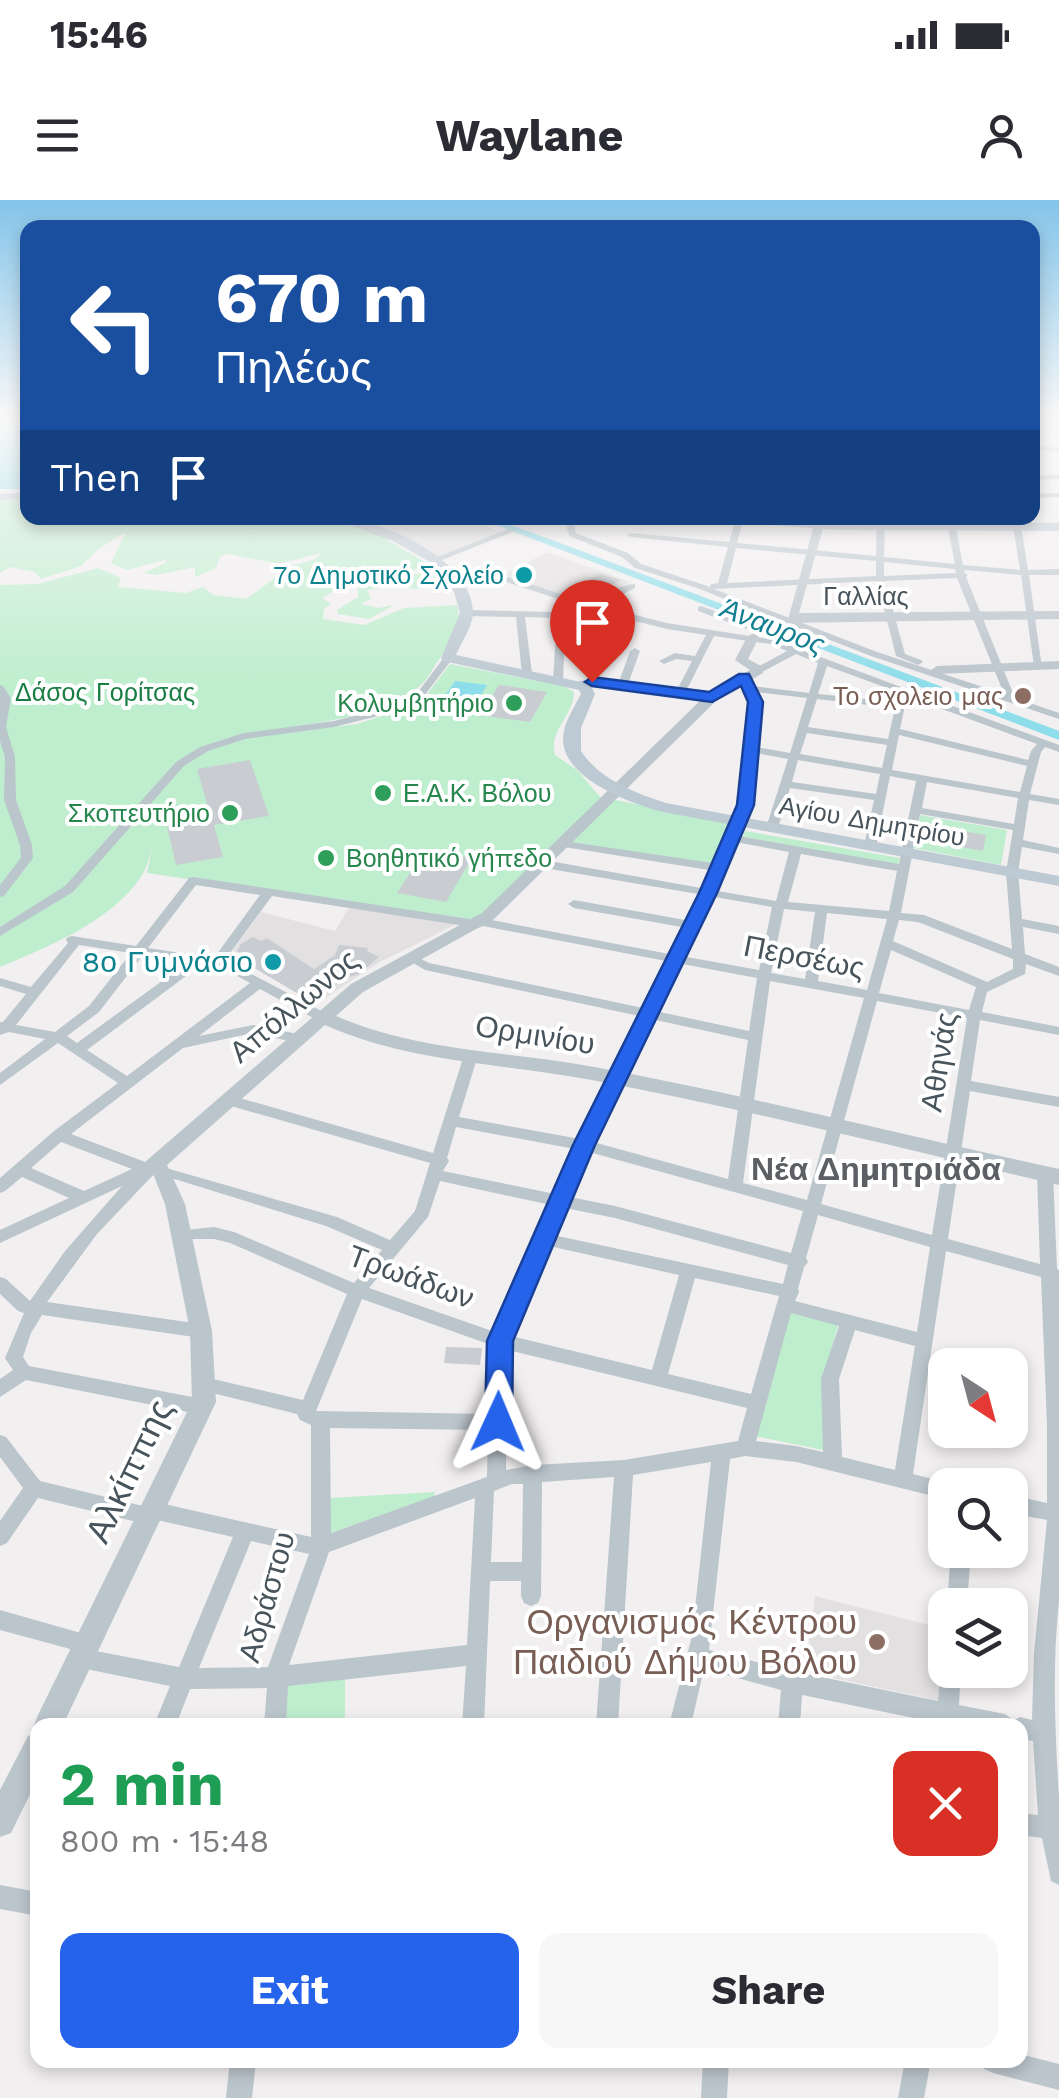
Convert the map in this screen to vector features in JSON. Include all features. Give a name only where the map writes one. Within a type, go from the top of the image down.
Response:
[{"type":"main road","points":[[361,525],[408,544],[434,560],[449,570],[460,586],[466,613],[448,658],[578,684],[588,692],[572,734],[572,748],[593,773],[620,791]]},
{"type":"main road","name":"Αγίου Δημητρίου","points":[[620,791],[736,830],[772,828],[870,846],[906,861],[1059,881]]},
{"type":"street","points":[[570,525],[572,533]]},
{"type":"street","points":[[625,555],[633,525]]},
{"type":"street","points":[[738,525],[718,585],[880,578],[975,568],[1059,572]]},
{"type":"street","points":[[791,619],[820,525]]},
{"type":"street","points":[[880,525],[880,578],[902,656],[1059,716]]},
{"type":"street","points":[[950,525],[960,571],[1010,698]]},
{"type":"street","points":[[1017,525],[1040,666]]},
{"type":"street","points":[[434,560],[511,531]]},
{"type":"street","points":[[572,533],[608,533]]},
{"type":"street","points":[[572,533],[625,555],[664,562]]},
{"type":"street","points":[[631,535],[878,559],[960,571]]},
{"type":"street","points":[[625,555],[638,566],[791,619],[952,682],[1010,698]]},
{"type":"street","points":[[449,570],[487,574],[598,609],[711,633],[759,635]]},
{"type":"street","name":"Γαλλίας","points":[[682,574],[718,585],[791,619],[1059,615]]},
{"type":"street","points":[[514,582],[522,614],[527,674]]},
{"type":"street","points":[[598,609],[606,599],[632,586]]},
{"type":"street","points":[[558,680],[562,598]]},
{"type":"street","points":[[701,609],[796,650],[1051,746]]},
{"type":"street","points":[[466,613],[562,615]]},
{"type":"street","points":[[680,693],[711,633]]},
{"type":"street","points":[[759,635],[740,660],[759,670]]},
{"type":"street","name":"Απόλλωνος","points":[[2,1234],[154,1169],[356,988],[479,923],[620,791],[712,697],[748,683],[759,670],[796,650]]},
{"type":"street","points":[[623,685],[635,652]]},
{"type":"street","points":[[664,661],[674,656],[698,659]]},
{"type":"street","points":[[0,932],[69,890],[180,764],[204,748],[244,736],[334,724],[394,709],[427,688],[448,658]]},
{"type":"street","points":[[772,828],[824,660]]},
{"type":"street","points":[[937,670],[1059,665]]},
{"type":"street","points":[[748,683],[813,696],[900,706]]},
{"type":"street","points":[[473,1718],[480,1570],[498,1422],[500,1341],[584,1145],[736,830],[745,805],[756,702],[748,683]]},
{"type":"street","points":[[578,684],[623,685],[712,697]]},
{"type":"street","points":[[0,688],[6,698],[1,727],[10,756],[10,800],[26,846],[26,858],[0,893]]},
{"type":"street","points":[[870,846],[904,689]]},
{"type":"street","points":[[802,730],[894,737],[1033,764]]},
{"type":"street","points":[[1020,954],[1012,872],[1017,835],[1037,748],[1051,746]]},
{"type":"street","points":[[751,749],[1059,802]]},
{"type":"street","points":[[745,1448],[894,916],[922,778]]},
{"type":"street","points":[[786,784],[880,798]]},
{"type":"street","points":[[916,810],[1017,835],[1059,851]]},
{"type":"street","points":[[736,830],[796,849],[906,861]]},
{"type":"street","points":[[564,844],[719,868]]},
{"type":"street","points":[[735,1187],[764,975],[796,849]]},
{"type":"street","points":[[544,864],[780,905],[931,921],[1059,972]]},
{"type":"street","name":"Περσέως","points":[[140,950],[193,881],[479,923],[1059,1031]]},
{"type":"street","points":[[217,962],[268,893]]},
{"type":"street","points":[[574,904],[692,926]]},
{"type":"street","points":[[811,984],[821,910]]},
{"type":"street","points":[[1016,922],[1059,930]]},
{"type":"street","name":"Ορμινίου","points":[[33,992],[74,941],[217,962],[322,1018],[373,1037],[617,1079],[1052,1176]]},
{"type":"street","points":[[886,943],[987,987]]},
{"type":"street","points":[[0,1080],[94,1009],[140,950]]},
{"type":"street","name":"Αθηνάς","points":[[903,1479],[974,1015],[980,991],[1018,974],[1020,954]]},
{"type":"street","points":[[409,957],[425,966],[756,1037]]},
{"type":"street","points":[[80,1049],[138,1008],[162,984],[202,960]]},
{"type":"street","points":[[0,982],[33,992],[2,1030]]},
{"type":"street","points":[[0,1187],[59,1135],[259,982]]},
{"type":"street","points":[[174,1046],[253,1029],[298,1038]]},
{"type":"street","points":[[2,1030],[58,1037],[126,1082]]},
{"type":"street","name":"Αδράστου","points":[[274,1718],[276,1678],[321,1547],[321,1428],[313,1415],[357,1291],[422,1213],[471,1055]]},
{"type":"street","points":[[964,1086],[1059,1102]]},
{"type":"street","points":[[229,1100],[438,1168],[800,1262]]},
{"type":"street","points":[[452,1121],[584,1145],[1053,1275]]},
{"type":"street","points":[[59,1135],[154,1169],[331,1220],[394,1248]]},
{"type":"street","points":[[19,1169],[82,1197]]},
{"type":"street","points":[[154,1169],[182,1235]]},
{"type":"street","points":[[24,1372],[14,1354],[36,1308],[128,1189],[154,1169]]},
{"type":"street","points":[[1052,1176],[1058,1514],[1049,1719],[1050,1828],[1059,1873]]},
{"type":"street","name":"Τρωάδων","points":[[182,1235],[234,1238],[357,1291],[500,1341],[757,1403]]},
{"type":"street","name":"Αλκίππης","points":[[51,1718],[204,1396],[201,1331],[182,1235]]},
{"type":"street","points":[[543,1239],[689,1270],[788,1299],[849,1322],[924,1341]]},
{"type":"street","points":[[658,1379],[689,1270]]},
{"type":"street","points":[[0,1284],[24,1306],[201,1331]]},
{"type":"street","points":[[834,1463],[830,1379],[849,1322]]},
{"type":"street","points":[[0,1388],[24,1372],[313,1415],[498,1422]]},
{"type":"street","points":[[0,1444],[34,1488],[321,1547],[491,1483],[533,1473],[624,1468],[745,1448],[766,1448],[928,1486]]},
{"type":"street","points":[[682,1718],[698,1658],[721,1452]]},
{"type":"street","points":[[607,1718],[624,1468]]},
{"type":"street","points":[[531,1596],[533,1473]]},
{"type":"street","points":[[0,1538],[34,1488]]},
{"type":"street","points":[[1028,1508],[1058,1514]]},
{"type":"street","points":[[168,1718],[246,1530]]},
{"type":"street","points":[[480,1570],[531,1572]]},
{"type":"street","points":[[0,1620],[84,1651],[186,1679],[276,1678],[478,1654]]},
{"type":"street","points":[[698,1658],[921,1716],[948,1714],[969,1718]]},
{"type":"street","points":[[789,1718],[792,1682]]},
{"type":"street","points":[[948,1714],[950,1688]]},
{"type":"street","points":[[0,1822],[30,1762]]},
{"type":"street","points":[[1028,1825],[1050,1828]]},
{"type":"street","points":[[0,1897],[30,1903]]},
{"type":"street","points":[[239,2098],[241,2068]]},
{"type":"street","points":[[714,2098],[716,2068]]},
{"type":"street","points":[[911,2098],[917,2068]]},
{"type":"street","points":[[1024,2068],[1059,2077]]},
{"type":"shaded area","points":[[372,525],[483,525],[503,533],[439,557]]},
{"type":"shaded area","points":[[548,552],[630,582],[587,603],[503,575]]},
{"type":"shaded area","points":[[349,908],[459,923],[378,963],[316,1004],[236,957],[234,949],[261,912],[335,931]]},
{"type":"shaded area","name":"Οργανισμός Κέντρου Παιδιού Δήμου Βόλου","points":[[815,1596],[928,1625],[928,1688],[942,1688],[941,1701],[805,1672]]},
{"type":"green space","name":"Δάσος Γορίτσας","points":[[0,509],[20,509],[20,525],[348,525],[379,535],[437,569],[366,571],[322,598],[331,604],[324,609],[323,619],[364,625],[404,608],[457,605],[459,619],[451,641],[425,681],[402,702],[380,711],[235,739],[357,724],[407,708],[422,701],[450,664],[564,686],[574,692],[555,738],[555,755],[577,770],[600,797],[733,823],[715,866],[559,842],[476,921],[147,873],[154,839],[141,877],[113,907],[77,931],[0,967],[0,585],[38,584],[98,568],[121,578],[118,587],[186,593],[203,587],[213,595],[246,599],[291,566],[315,559],[321,553],[279,564],[228,554],[220,556],[216,568],[195,577],[195,567],[156,575],[144,573],[165,560],[127,570],[111,563],[126,532],[81,566],[41,579],[35,572],[10,567],[0,573]]},
{"type":"green space","points":[[442,572],[448,583],[417,589],[394,586],[367,590],[371,599],[361,604],[378,608],[394,605],[369,619],[338,614],[337,610],[358,597],[358,587],[364,586],[366,578]]},
{"type":"green space","points":[[920,815],[1007,830],[1001,865],[914,848]]},
{"type":"green space","points":[[745,831],[900,858],[898,865],[743,837]]},
{"type":"green space","points":[[789,1312],[838,1325],[823,1383],[823,1450],[755,1436]]},
{"type":"green space","points":[[435,1492],[434,1497],[327,1534],[330,1498]]},
{"type":"green space","points":[[345,1677],[345,1718],[285,1718],[286,1682]]},
{"type":"water","name":"Άναυρος","points":[[496,525],[511,525],[1059,731],[1059,740]]},
{"type":"water","points":[[455,681],[487,685],[467,717],[433,713]]},
{"type":"building","points":[[600,574],[621,580],[596,594],[574,587]]},
{"type":"building","name":"Κολυμβητήριο","points":[[499,685],[547,692],[530,722],[480,715]]},
{"type":"building","name":"Σκοπευτήριο","points":[[250,760],[269,816],[214,825],[223,857],[176,865],[165,818],[209,811],[197,769]]},
{"type":"building","points":[[928,825],[986,835],[983,851],[924,840]]},
{"type":"building","points":[[425,850],[472,858],[446,902],[397,893]]},
{"type":"building","points":[[253,937],[261,941],[267,938],[314,969],[335,955],[339,945],[368,948],[379,957],[312,1002],[236,957],[242,954],[237,951],[241,944]]},
{"type":"building","points":[[446,1347],[482,1348],[480,1365],[444,1363]]},
{"type":"place","name":"7ο Δημοτικό Σχολείο","points":[[524,575]]},
{"type":"place","name":"Το σχολειο μας","points":[[1023,696]]},
{"type":"place","name":"Κολυμβητήριο","points":[[514,703]]},
{"type":"place","name":"Ε.Α.Κ. Βόλου","points":[[383,793]]},
{"type":"place","name":"Σκοπευτήριο","points":[[230,813]]},
{"type":"place","name":"Βοηθητικό γήπεδο","points":[[326,858]]},
{"type":"place","name":"8ο Γυμνάσιο","points":[[273,962]]},
{"type":"place","name":"Οργανισμός Κέντρου Παιδιού Δήμου Βόλου","points":[[877,1642]]},
{"type":"district","name":"Νέα Δημητριάδα","points":[[876,1169]]},
{"type":"route","points":[[498,1422],[500,1341],[584,1145],[708,893],[745,805],[756,702],[744,678],[712,697],[592,682]]}]
